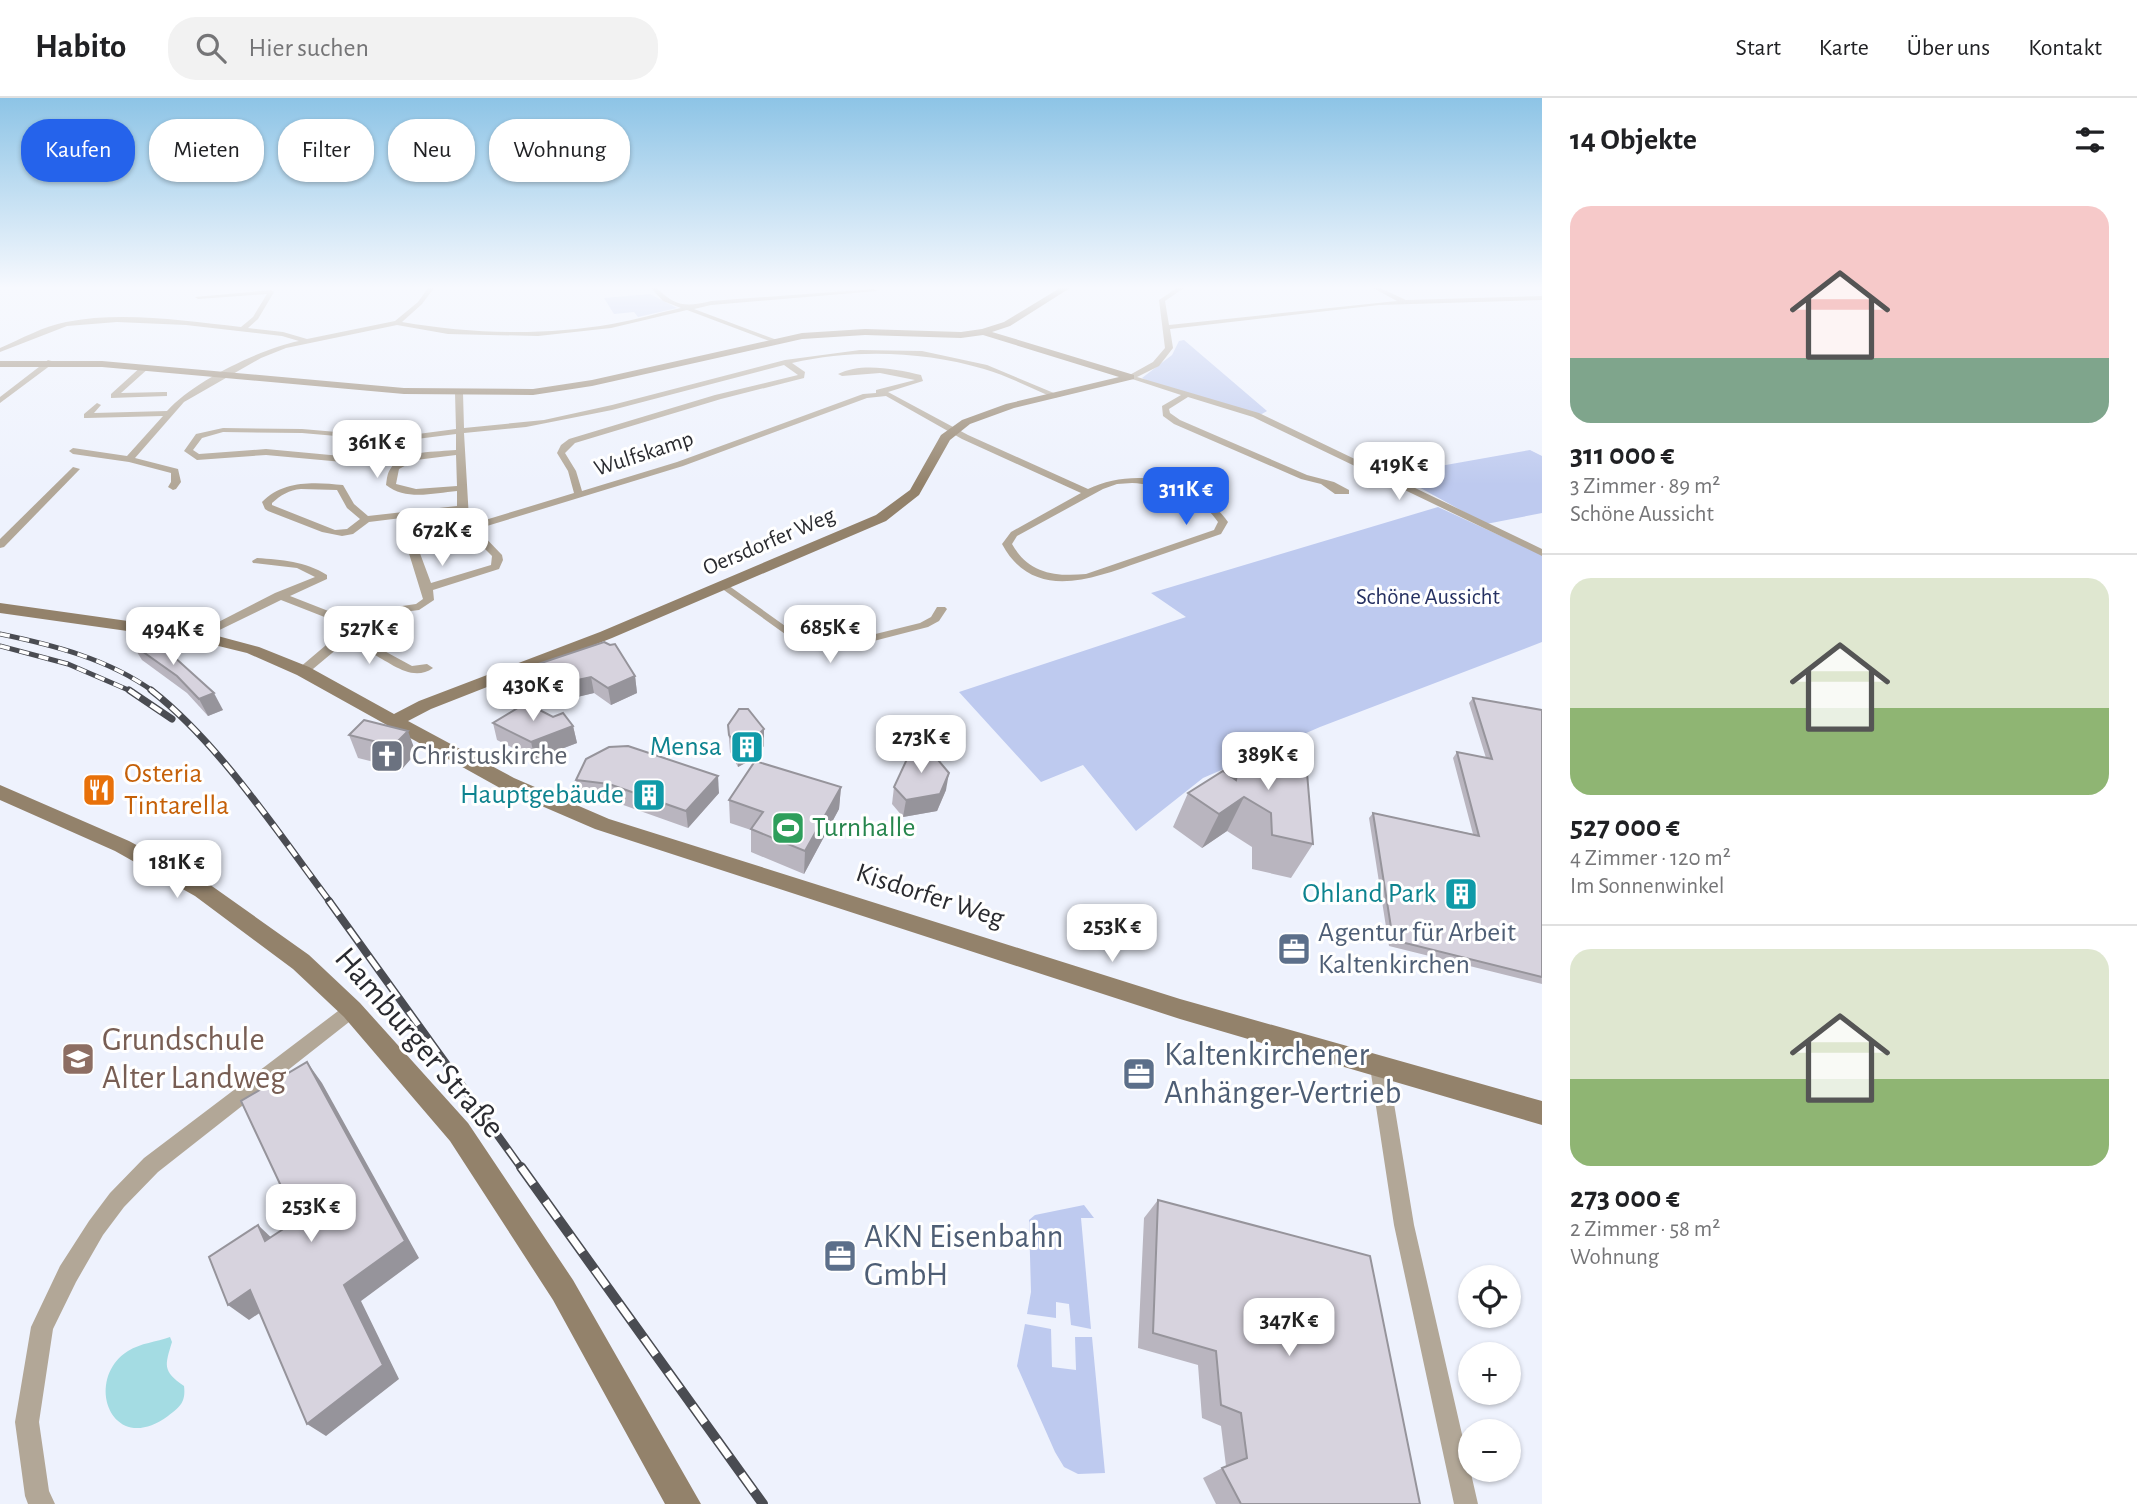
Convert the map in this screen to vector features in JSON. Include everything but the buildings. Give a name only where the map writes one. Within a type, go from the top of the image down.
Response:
[{"type":"street","points":[[129,459],[181,400],[264,354]]},
{"type":"street","points":[[0,364],[51,362],[146,367],[404,391],[533,392],[563,389],[719,354]]},
{"type":"street","points":[[395,439],[365,452],[355,460],[266,452],[194,456],[188,451],[199,436],[223,430],[302,431],[395,439],[544,422],[785,362],[841,354]]},
{"type":"street","points":[[924,354],[985,366],[1023,379],[1057,396]]},
{"type":"street","points":[[1053,354],[1272,422],[1542,553]]},
{"type":"street","points":[[953,431],[998,410],[1129,377],[1156,364],[1164,354]]},
{"type":"street","points":[[0,401],[51,362]]},
{"type":"street","points":[[579,495],[572,471],[561,453],[572,441],[718,397],[801,376],[802,374],[785,362]]},
{"type":"street","points":[[146,367],[114,396],[163,394]]},
{"type":"street","name":"Wulfskamp","points":[[427,588],[412,547],[680,464],[874,393],[919,381],[918,377],[894,372],[842,374]]},
{"type":"street","points":[[363,614],[419,607],[429,600],[427,588],[495,568],[497,555],[464,519],[459,393]]},
{"type":"street","points":[[874,393],[887,394],[900,400],[953,431],[1088,493],[1121,481],[1144,480],[1166,484],[1202,501],[1218,512],[1223,522],[1218,532],[1209,536],[1087,577],[1066,580],[1045,577],[1018,562],[1007,544],[1014,534],[1088,493]]},
{"type":"street","points":[[1186,395],[1165,408],[1166,414],[1177,422],[1304,477],[1325,483]]},
{"type":"street","points":[[97,405],[87,416],[169,413]]},
{"type":"street","name":"Oersdorfer Weg","points":[[396,720],[425,705],[606,635],[861,528],[902,505],[917,491],[944,440],[953,431]]},
{"type":"street","points":[[73,451],[129,459],[175,471],[176,482],[173,487]]},
{"type":"street","points":[[460,452],[415,458],[400,463],[394,469],[391,485],[397,489],[414,491],[462,488]]},
{"type":"street","points":[[0,545],[76,469]]},
{"type":"street","points":[[366,519],[350,506],[340,487],[296,485],[284,488],[267,502],[268,507],[301,518],[327,533],[355,529],[366,519],[462,508]]},
{"type":"street","points":[[199,636],[323,577],[312,569],[299,565],[257,561]]},
{"type":"street","points":[[725,586],[806,646],[820,649],[835,648],[924,625],[935,619],[942,609]]},
{"type":"street","points":[[279,596],[350,624],[351,630],[303,671]]},
{"type":"street","name":"Kisdorfer Weg","points":[[0,608],[59,614],[199,636],[253,650],[303,671],[507,783],[602,824],[1170,1005],[1542,1113]]},
{"type":"street","points":[[342,639],[373,649],[410,670],[427,668]]},
{"type":"street","name":"Hamburger Straße","points":[[0,792],[122,846],[202,890],[301,962],[352,1010],[459,1132],[563,1290],[684,1504]]},
{"type":"street","points":[[43,1504],[37,1496],[27,1422],[42,1327],[68,1274],[96,1228],[117,1200],[151,1165],[352,1010]]},
{"type":"street","points":[[1379,1067],[1404,1225],[1466,1504]]},
{"type":"green space","points":[[1200,354],[1267,411],[1260,415],[1154,384],[1142,378],[1172,355]]},
{"type":"green space","points":[[1530,450],[1542,456],[1542,513],[1486,524],[1395,474]]},
{"type":"green space","name":"Schöne Aussicht","points":[[1438,507],[1542,555],[1542,642],[1320,727],[1203,778],[1136,831],[1083,765],[1041,782],[959,692],[1186,617],[1151,593]]},
{"type":"green space","points":[[1084,1205],[1094,1218],[1081,1218],[1091,1329],[1071,1325],[1069,1304],[1056,1302],[1056,1318],[1027,1314],[1031,1292],[1029,1220],[1035,1215]]},
{"type":"green space","points":[[1025,1324],[1051,1329],[1052,1367],[1076,1370],[1075,1337],[1092,1337],[1105,1473],[1078,1474],[1064,1467],[1055,1452],[1017,1366]]},
{"type":"shaded area","points":[[170,1337],[172,1342],[167,1367],[172,1376],[184,1386],[181,1404],[168,1416],[148,1426],[131,1428],[118,1421],[110,1410],[106,1395],[107,1379],[114,1364],[128,1351]]},
{"type":"railway","points":[[0,634],[60,648],[99,662],[137,680],[154,692]]},
{"type":"railway","points":[[0,646],[68,664],[130,691]]},
{"type":"railway","points":[[151,690],[176,711],[224,762],[330,902]]},
{"type":"railway","points":[[130,691],[172,719]]},
{"type":"railway","points":[[329,901],[522,1169]]},
{"type":"railway","points":[[521,1167],[763,1504]]},
{"type":"place","name":"Mensa","points":[[747,747]]},
{"type":"place","name":"Christuskirche","points":[[387,756]]},
{"type":"place","name":"Osteria Tintarella","points":[[99,790]]},
{"type":"place","name":"Hauptgebäude","points":[[649,795]]},
{"type":"place","name":"Turnhalle","points":[[788,828]]},
{"type":"place","name":"Ohland Park","points":[[1461,894]]},
{"type":"place","name":"Agentur für Arbeit Kaltenkirchen","points":[[1294,949]]},
{"type":"place","name":"Grundschule Alter Landweg","points":[[78,1059]]},
{"type":"place","name":"Kaltenkirchener Anhänger-Vertrieb","points":[[1139,1074]]},
{"type":"place","name":"AKN Eisenbahn GmbH","points":[[840,1256]]}]
